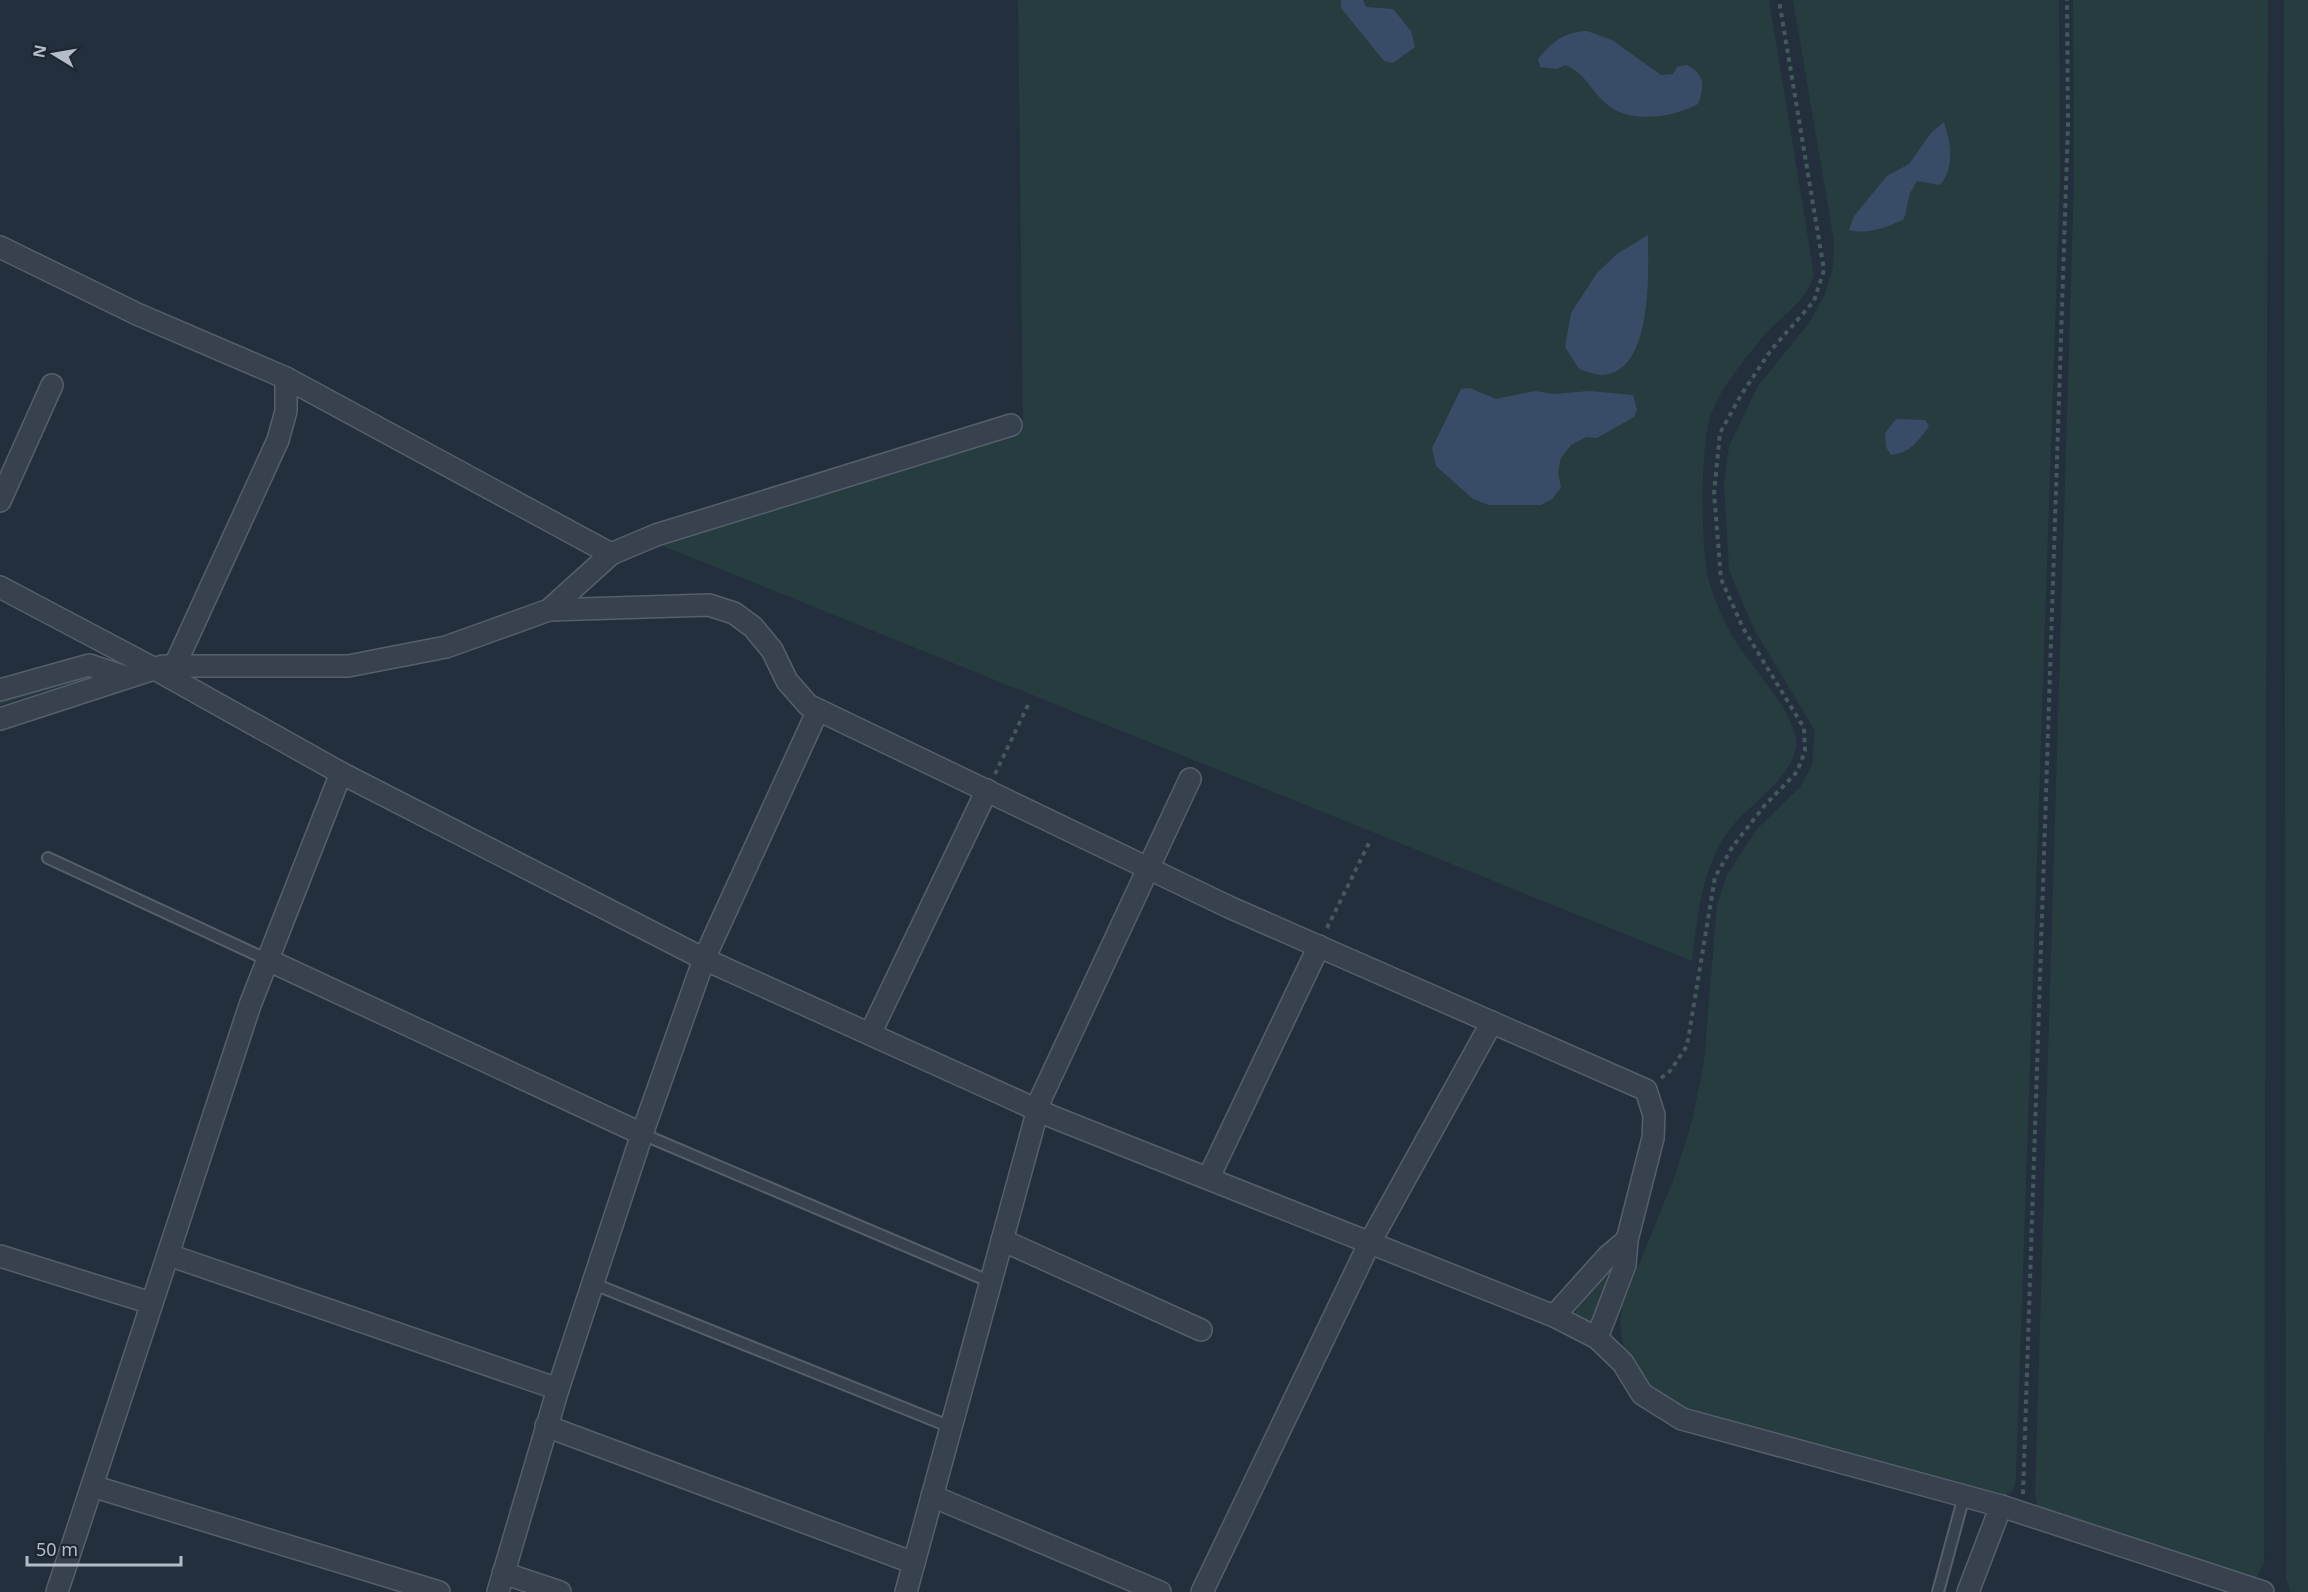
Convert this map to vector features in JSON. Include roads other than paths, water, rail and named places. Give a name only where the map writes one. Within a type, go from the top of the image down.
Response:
[{"type":"street","points":[[0,247],[137,314],[286,378],[611,554]]},
{"type":"street","points":[[165,667],[278,440],[286,411],[286,378]]},
{"type":"street","points":[[0,501],[52,385]]},
{"type":"street","points":[[549,610],[611,554],[656,535],[1011,425]]},
{"type":"street","points":[[0,587],[165,667],[341,774],[704,959],[1038,1110],[1554,1316],[1597,1338],[1623,1363],[1642,1394],[1682,1419],[2001,1506],[2263,1592]]},
{"type":"street","points":[[0,719],[125,677],[165,667],[348,666],[446,647],[549,610],[708,605],[734,613],[753,627],[772,650],[787,681],[808,705],[1319,946],[1646,1090],[1654,1115],[1653,1138],[1627,1240],[1625,1265],[1597,1338]]},
{"type":"street","points":[[0,690],[88,665],[125,677]]},
{"type":"street","points":[[560,1592],[500,1582],[558,1389],[642,1134],[704,959],[818,710]]},
{"type":"street","points":[[57,1592],[250,1005],[341,774]]},
{"type":"street","points":[[906,1592],[1041,1098],[1190,779]]},
{"type":"street","points":[[870,1034],[987,790]]},
{"type":"street","points":[[1209,1177],[1319,946]]},
{"type":"street","points":[[268,960],[642,1134]]},
{"type":"street","points":[[1202,1592],[1369,1244],[1492,1022]]},
{"type":"street","points":[[1002,1240],[1201,1330]]},
{"type":"street","points":[[1554,1316],[1608,1256],[1627,1240]]},
{"type":"street","points":[[169,1255],[558,1389]]},
{"type":"street","points":[[0,1257],[152,1303]]},
{"type":"street","points":[[546,1426],[914,1563]]},
{"type":"street","points":[[92,1486],[439,1592]]},
{"type":"street","points":[[932,1496],[1160,1592]]},
{"type":"street","points":[[1968,1592],[2001,1506]]},
{"type":"lane","points":[[48,858],[268,960]]},
{"type":"lane","points":[[642,1134],[991,1282]]},
{"type":"lane","points":[[594,1284],[951,1427]]},
{"type":"lane","points":[[1938,1592],[1964,1496]]},
{"type":"water","points":[[1341,0],[1363,0],[1366,7],[1393,9],[1411,31],[1415,47],[1393,63],[1384,61],[1341,8]]},
{"type":"water","points":[[1587,31],[1612,40],[1661,75],[1673,74],[1677,67],[1687,65],[1697,73],[1702,82],[1698,104],[1688,109],[1653,117],[1629,115],[1609,106],[1572,68],[1565,65],[1557,69],[1540,67],[1538,59],[1554,43],[1572,33]]},
{"type":"water","points":[[1944,122],[1950,163],[1940,185],[1917,181],[1910,193],[1904,219],[1898,222],[1870,231],[1849,230],[1854,216],[1887,176],[1909,164],[1931,133]]},
{"type":"water","points":[[1648,235],[1645,317],[1631,357],[1619,370],[1602,375],[1579,369],[1565,347],[1571,313],[1597,273],[1617,254]]},
{"type":"water","points":[[1470,388],[1496,399],[1535,391],[1553,394],[1590,391],[1633,395],[1637,410],[1634,417],[1597,438],[1586,437],[1571,445],[1561,458],[1558,472],[1561,488],[1552,499],[1541,505],[1489,505],[1473,499],[1436,466],[1432,448],[1461,389]]},
{"type":"water","points":[[1896,419],[1925,420],[1929,426],[1908,449],[1891,455],[1886,447],[1885,433]]}]
